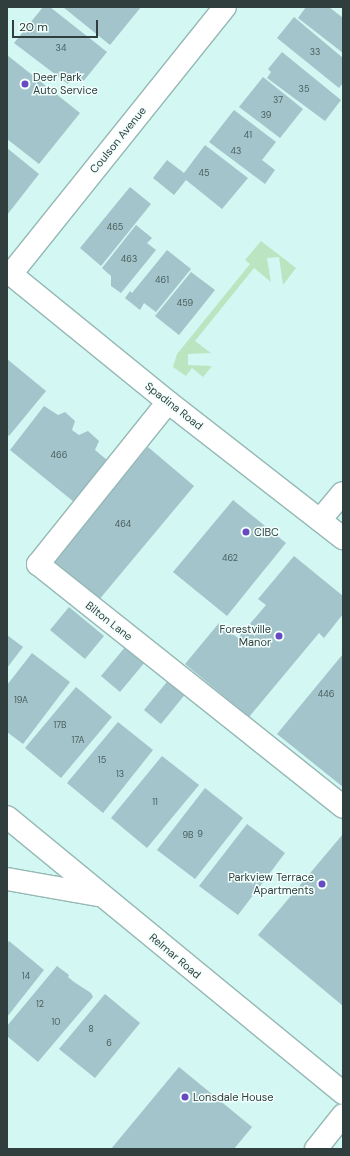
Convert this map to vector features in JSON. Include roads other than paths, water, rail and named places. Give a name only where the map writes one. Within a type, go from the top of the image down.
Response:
[{"type":"street","name":"Coulson Avenue","points":[[9,273],[225,7]]},
{"type":"street","name":"Spadina Road","points":[[9,273],[168,402],[343,538]]},
{"type":"street","name":"Bilton Lane","points":[[168,402],[38,564],[343,807]]},
{"type":"street","points":[[320,520],[343,493]]},
{"type":"street","name":"Relmar Road","points":[[7,818],[343,1093]]},
{"type":"street","points":[[7,879],[102,895]]},
{"type":"street","points":[[316,1149],[343,1115]]},
{"type":"place","name":"Deer Park Auto Service","points":[[25,84]]},
{"type":"place","name":"CIBC","points":[[246,532]]},
{"type":"place","name":"Forestville Manor","points":[[279,636]]},
{"type":"place","name":"Parkview Terrace Apartments","points":[[322,884]]},
{"type":"place","name":"Lonsdale House","points":[[185,1097]]}]
